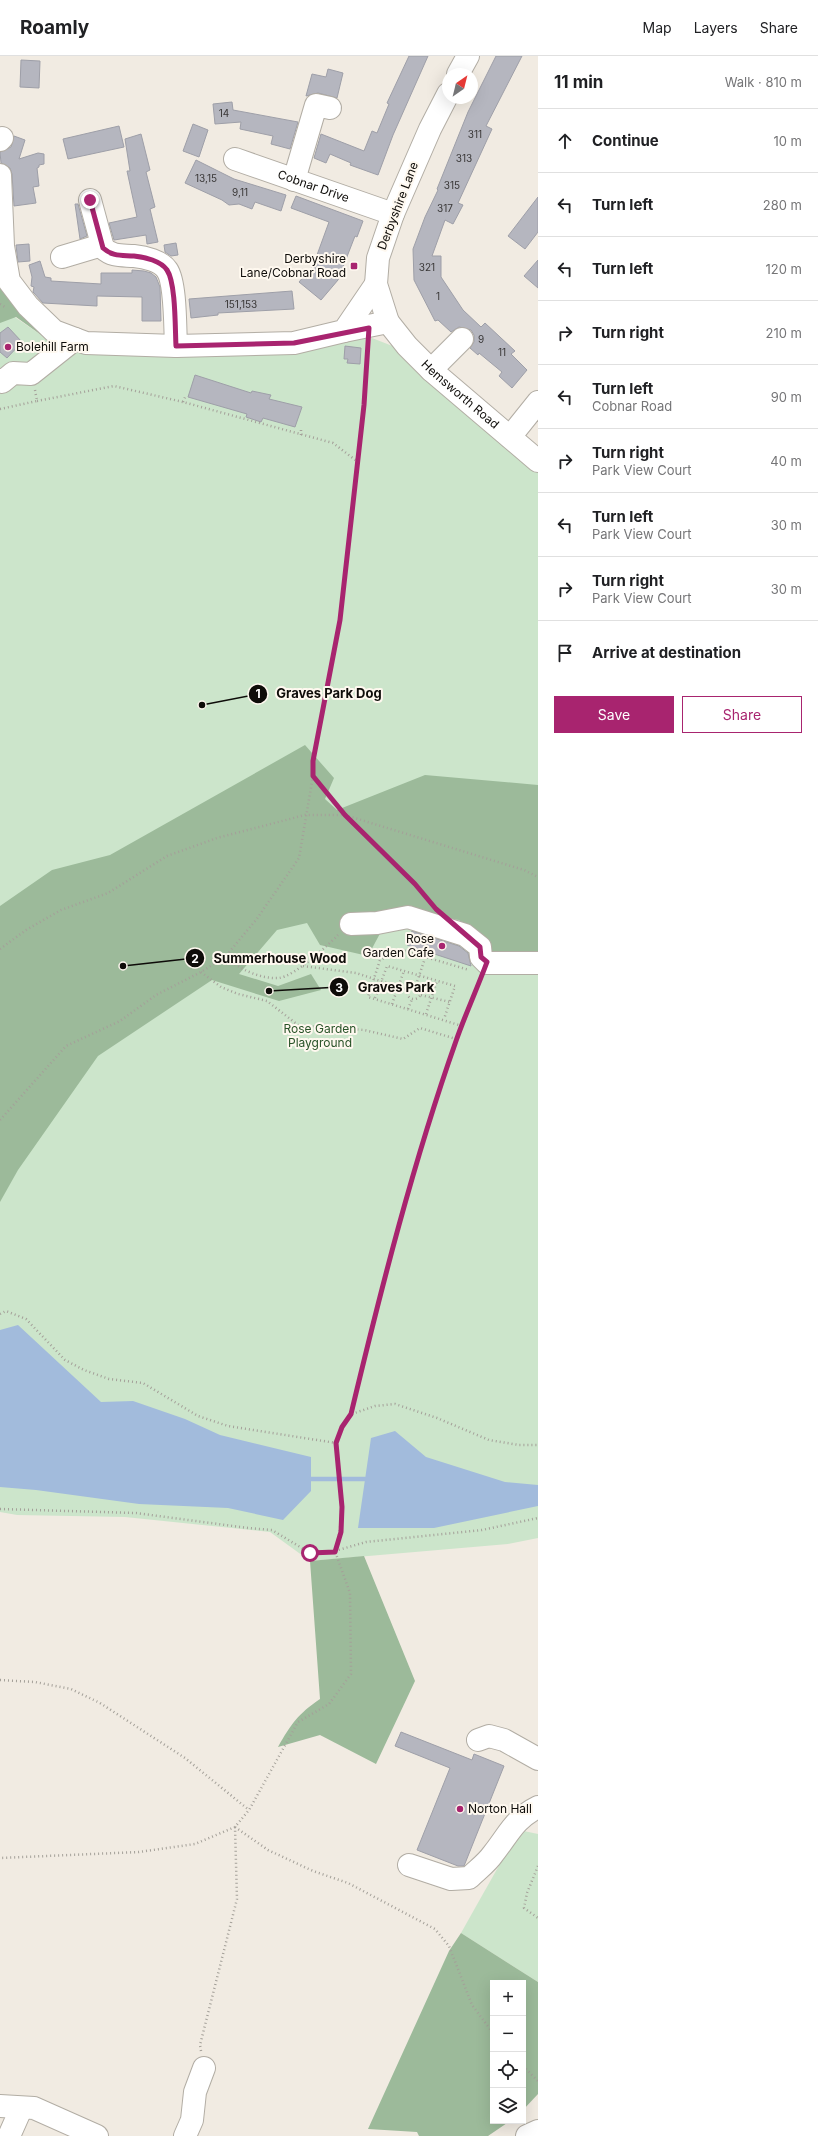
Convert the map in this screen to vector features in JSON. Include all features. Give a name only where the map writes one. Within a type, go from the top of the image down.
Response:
[{"type":"street","points":[[461,68],[468,56]]},
{"type":"street","name":"Derbyshire Lane","points":[[379,325],[376,284],[378,258],[393,214],[430,129],[443,104]]},
{"type":"street","points":[[294,180],[316,105],[330,108]]},
{"type":"street","name":"Cobnar Drive","points":[[235,159],[393,214]]},
{"type":"street","points":[[0,175],[4,246],[9,281],[28,306],[54,331],[74,339],[86,343],[176,346],[294,346],[344,331],[379,325]]},
{"type":"street","points":[[90,200],[102,245],[109,254],[124,257],[134,256],[156,262],[167,270],[172,282],[176,346]]},
{"type":"street","points":[[62,257],[102,245]]},
{"type":"street","points":[[344,331],[376,284]]},
{"type":"street","name":"Hemsworth Road","points":[[379,325],[407,346],[431,370],[538,461]]},
{"type":"street","points":[[0,380],[2,382],[13,372],[31,374],[74,339]]},
{"type":"street","points":[[431,370],[462,339]]},
{"type":"street","points":[[510,437],[538,402]]},
{"type":"street","points":[[351,924],[377,923],[408,917],[466,935],[480,947],[484,960],[538,963]]},
{"type":"street","points":[[478,1740],[490,1736],[504,1740],[538,1759]]},
{"type":"street","points":[[409,1865],[451,1879],[469,1878],[493,1855],[511,1827],[524,1814],[538,1807]]},
{"type":"street","points":[[185,2136],[192,2120],[194,2092],[204,2068]]},
{"type":"street","points":[[0,2106],[21,2109],[34,2108],[97,2136]]},
{"type":"street","points":[[10,2136],[21,2109]]},
{"type":"street","points":[[527,2136],[538,2132]]},
{"type":"path","points":[[0,1120],[66,1046],[120,1021],[156,994],[201,972],[225,957],[256,920],[299,858],[313,776],[313,761],[340,620],[358,462],[379,325]]},
{"type":"path","points":[[31,374],[37,401]]},
{"type":"path","points":[[0,409],[114,386],[183,402],[333,444],[358,462]]},
{"type":"path","points":[[183,402],[186,395]]},
{"type":"path","points":[[301,427],[301,435]]},
{"type":"path","points":[[313,776],[345,815],[415,884],[436,909]]},
{"type":"path","points":[[0,949],[26,930],[61,910],[108,893],[167,856],[216,838],[306,815],[345,815],[524,870],[538,877]]},
{"type":"path","points":[[225,957],[239,968],[261,976],[280,978],[302,966],[321,952],[351,924]]},
{"type":"path","points":[[462,1026],[444,1019],[368,997],[373,978],[380,960],[402,950],[470,970],[484,960]]},
{"type":"path","points":[[412,999],[408,996],[408,990],[411,986],[416,985],[427,952]]},
{"type":"path","points":[[0,1858],[140,1852],[195,1844],[235,1827],[249,1810],[298,1722],[329,1704],[351,1674],[350,1593],[335,1552],[341,1532],[342,1507],[336,1443],[342,1427],[351,1414],[392,1254],[427,1128],[484,960]]},
{"type":"path","points":[[302,966],[329,968],[373,978],[408,990]]},
{"type":"path","points":[[375,998],[386,966],[455,986],[444,1019]]},
{"type":"path","points":[[392,1004],[404,971]]},
{"type":"path","points":[[201,972],[221,987],[238,994],[267,1001],[298,1025],[364,1030],[402,1039],[420,1028],[456,1039]]},
{"type":"path","points":[[426,1014],[430,998],[437,981]]},
{"type":"path","points":[[416,985],[421,989],[421,995]]},
{"type":"path","points":[[421,995],[450,1002]]},
{"type":"path","points":[[412,999],[416,999],[421,995]]},
{"type":"path","points":[[408,1009],[412,999]]},
{"type":"path","points":[[0,1314],[6,1311],[26,1319],[65,1360],[84,1370],[109,1379],[143,1383],[198,1416],[228,1426],[336,1443]]},
{"type":"path","points":[[351,1414],[375,1406],[395,1404],[437,1418],[489,1440],[519,1445],[538,1445]]},
{"type":"path","points":[[0,1509],[136,1513],[272,1530],[310,1553],[335,1552],[366,1542],[482,1530],[538,1518]]},
{"type":"path","points":[[0,1680],[35,1682],[71,1689],[100,1703],[185,1758],[249,1810]]},
{"type":"path","points":[[235,1827],[268,1850],[313,1872],[348,1883],[435,1929],[449,1946],[472,2005],[490,2029]]},
{"type":"path","points":[[204,2068],[200,2045],[237,1899],[235,1827]]},
{"type":"path","points":[[538,1866],[526,1893],[524,1908],[538,1918]]},
{"type":"path","points":[[526,2069],[538,2081]]},
{"type":"green space","points":[[0,286],[39,327],[44,337],[16,317],[0,323]]},
{"type":"green space","name":"Rose Garden Playground","points":[[0,307],[44,337],[75,352],[154,354],[312,344],[372,338],[395,347],[538,469],[538,1538],[508,1544],[310,1561],[270,1532],[125,1517],[17,1515],[0,1512]]},
{"type":"green space","points":[[305,745],[334,778],[325,799],[337,810],[425,775],[538,785],[538,958],[489,956],[483,943],[459,920],[392,911],[368,956],[320,945],[307,923],[277,930],[239,974],[278,986],[311,974],[321,990],[279,1001],[212,980],[98,1056],[18,1170],[0,1202],[0,906],[52,870],[110,855]]},
{"type":"green space","points":[[364,1556],[415,1681],[376,1764],[320,1735],[278,1747],[296,1720],[320,1699],[310,1561]]},
{"type":"green space","points":[[519,1830],[538,1834],[538,1982],[461,1933]]},
{"type":"green space","points":[[461,1933],[538,1982],[538,2094],[526,2107],[526,1980],[490,1980],[490,2124],[506,2124],[488,2136],[419,2136],[417,2132],[368,2129],[449,1951]]},
{"type":"water","points":[[18,1325],[101,1402],[133,1401],[185,1419],[220,1435],[311,1457],[311,1491],[283,1520],[228,1508],[139,1504],[36,1490],[0,1487],[0,1330]]},
{"type":"water","points":[[395,1431],[426,1457],[505,1482],[538,1485],[538,1506],[434,1528],[358,1528],[371,1438]]},
{"type":"building","points":[[409,56],[428,56],[393,135],[378,175],[350,165],[351,163],[330,154],[326,163],[314,158],[321,134],[364,151],[372,131],[377,133],[389,104],[387,103]]},
{"type":"building","points":[[496,56],[522,56],[486,126],[492,129],[458,203],[463,205],[453,224],[445,220],[432,256],[441,256],[441,277],[463,310],[481,327],[485,323],[515,351],[511,354],[527,370],[512,388],[499,376],[502,372],[479,353],[478,355],[470,348],[474,342],[474,335],[471,330],[459,327],[451,332],[438,320],[435,321],[414,280],[413,249],[425,217],[438,190],[437,189],[468,112],[472,104],[478,104],[478,92]]},
{"type":"building","points":[[21,60],[40,61],[39,88],[20,87]]},
{"type":"building","points":[[328,69],[343,73],[337,98],[318,93],[306,96],[312,74],[326,77]]},
{"type":"building","points":[[232,102],[233,110],[298,122],[290,149],[271,144],[273,136],[240,129],[241,122],[215,124],[213,104]]},
{"type":"building","points":[[193,124],[208,130],[199,157],[183,151]]},
{"type":"building","points":[[119,126],[124,147],[68,159],[63,139]]},
{"type":"building","points":[[141,134],[150,170],[146,172],[155,207],[150,209],[158,242],[147,244],[146,235],[114,240],[109,223],[137,217],[127,171],[130,171],[125,139]]},
{"type":"building","points":[[14,136],[25,140],[19,159],[38,153],[44,154],[44,164],[39,165],[37,168],[39,186],[33,187],[36,203],[14,206],[12,174],[10,168],[1,163],[0,152],[11,147]]},
{"type":"building","points":[[196,160],[234,179],[286,195],[281,211],[255,202],[252,209],[239,204],[229,205],[222,200],[185,183]]},
{"type":"building","points":[[296,196],[363,221],[357,237],[355,236],[338,280],[321,300],[299,282],[313,266],[329,222],[291,208]]},
{"type":"building","points":[[538,197],[538,232],[525,249],[508,236]]},
{"type":"building","points":[[75,204],[78,204],[87,236],[80,239]]},
{"type":"building","points":[[176,243],[178,255],[171,256],[165,252],[164,245]]},
{"type":"building","points":[[29,244],[30,261],[18,262],[16,245]]},
{"type":"building","points":[[538,260],[538,288],[524,276]]},
{"type":"building","points":[[40,261],[45,277],[51,278],[51,281],[101,284],[101,273],[132,273],[132,270],[151,273],[156,277],[160,287],[161,321],[142,321],[142,297],[97,296],[97,306],[43,303],[33,292],[34,287],[31,286],[32,277],[29,265]]},
{"type":"building","points":[[292,291],[294,309],[218,313],[218,315],[191,318],[189,299]]},
{"type":"building","name":"Bolehill Farm","points":[[8,327],[22,342],[7,358],[0,352],[0,333]]},
{"type":"building","points":[[345,346],[361,348],[360,364],[347,363],[348,359],[344,359]]},
{"type":"building","points":[[195,375],[251,393],[252,391],[271,395],[269,399],[302,407],[295,427],[263,418],[261,422],[246,417],[247,414],[188,397]]},
{"type":"building","name":"Rose Garden Cafe","points":[[412,931],[459,946],[468,953],[471,966],[407,945]]},
{"type":"building","name":"Norton Hall","points":[[401,1732],[472,1760],[474,1754],[504,1766],[464,1866],[458,1866],[417,1850],[450,1768],[395,1746]]},
{"type":"waterway","points":[[311,1479],[365,1479]]},
{"type":"place","name":"Derbyshire Lane/Cobnar Road","points":[[354,266]]},
{"type":"place","name":"Bolehill Farm","points":[[8,347]]},
{"type":"place","name":"Graves Park Dog","points":[[202,705]]},
{"type":"place","name":"Rose Garden Cafe","points":[[442,946]]},
{"type":"place","name":"Summerhouse Wood","points":[[123,966]]},
{"type":"place","name":"Graves Park","points":[[269,991]]},
{"type":"place","name":"Norton Hall","points":[[460,1809]]},
{"type":"route","points":[[90,200],[103,248],[109,254],[124,257],[134,256],[156,262],[167,270],[172,282],[176,346],[294,343],[344,331],[369,328],[364,405],[340,620],[313,761],[313,776],[345,815],[415,884],[436,909],[460,928],[480,947],[481,957],[487,962],[456,1039],[427,1128],[366,1351],[351,1414],[342,1427],[336,1443],[342,1507],[341,1532],[335,1552],[310,1553]]}]
